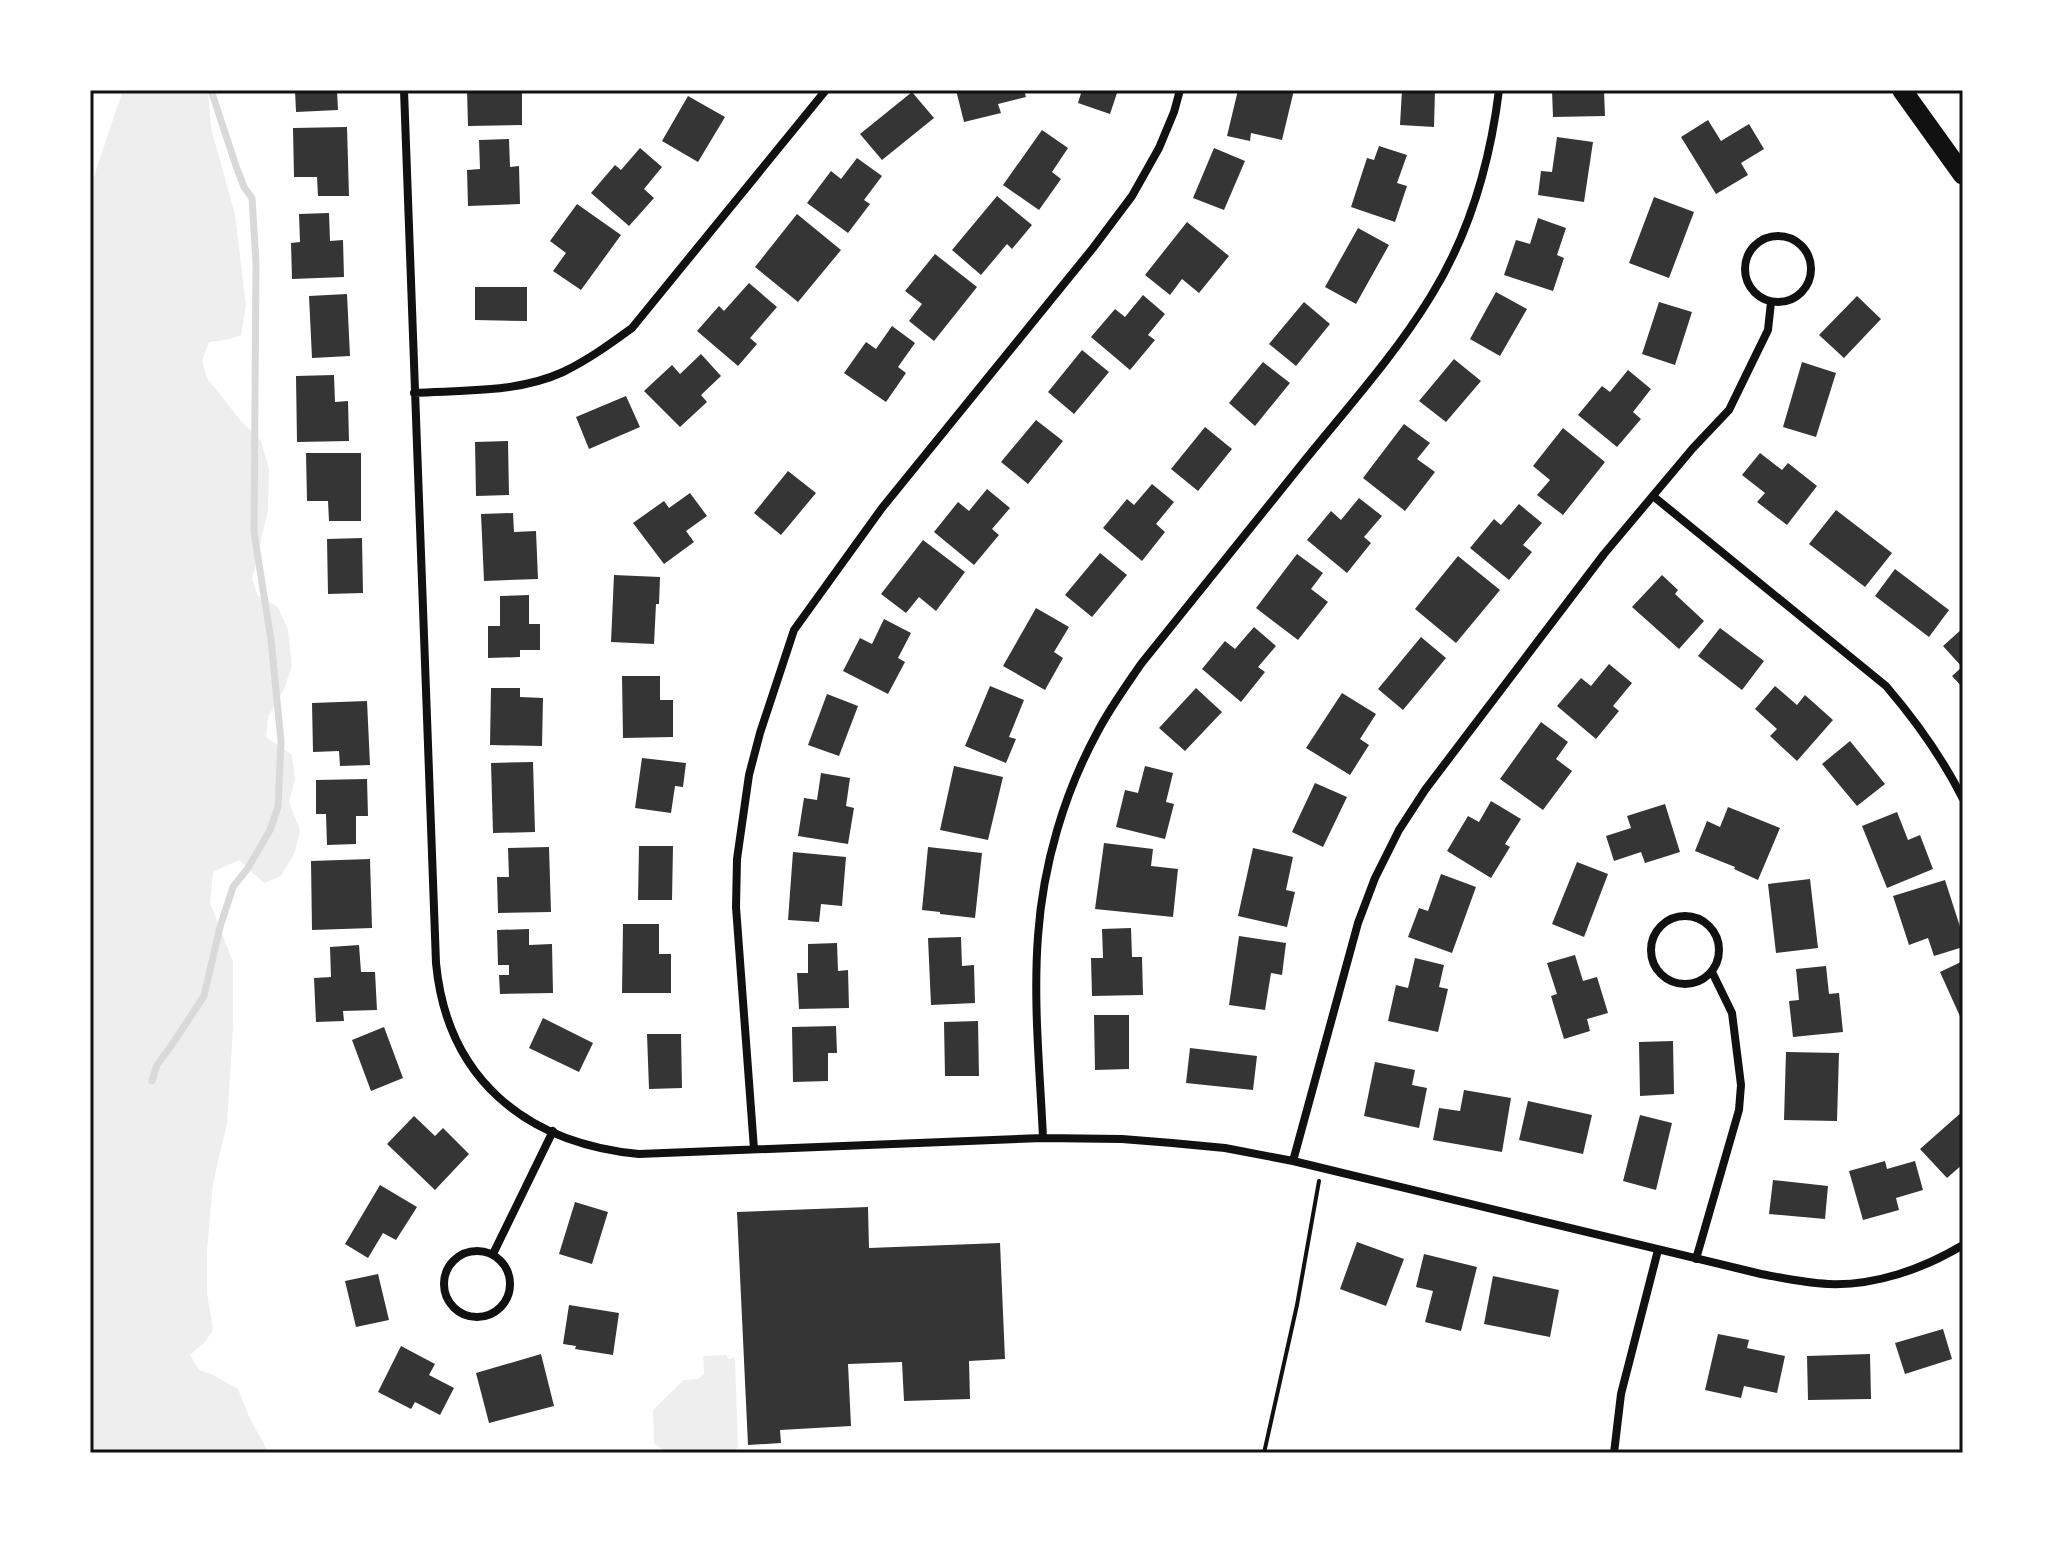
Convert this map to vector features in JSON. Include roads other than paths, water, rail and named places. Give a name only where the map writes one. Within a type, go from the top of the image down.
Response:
[{"type":"highway","points":[[1902,90],[1963,175]]},
{"type":"street","points":[[404,90],[438,984],[443,1010],[465,1059],[494,1094],[525,1117],[578,1143],[639,1154],[1043,1138],[1122,1139],[1225,1148],[1321,1167],[1761,1274],[1830,1284],[1869,1282],[1903,1274],[1944,1257],[1963,1245]]},
{"type":"street","points":[[414,393],[522,385],[562,373],[595,355],[632,328],[826,90]]},
{"type":"street","points":[[754,1149],[736,907],[737,859],[749,775],[794,630],[882,508],[1132,196],[1159,148],[1180,90]]},
{"type":"street","points":[[1043,1138],[1036,973],[1041,904],[1058,825],[1085,756],[1112,707],[1141,664],[1378,370],[1432,296],[1450,263],[1477,198],[1494,129],[1499,90]]},
{"type":"street","points":[[1768,237],[1790,238],[1807,252],[1811,262],[1808,284],[1793,299],[1771,302],[1752,291],[1747,281],[1746,260],[1758,242],[1768,237]]},
{"type":"street","points":[[1293,1161],[1358,923],[1375,878],[1399,830],[1425,790],[1604,554],[1729,410],[1768,330],[1771,302]]},
{"type":"street","points":[[1653,496],[1886,686],[1940,756],[1963,799]]},
{"type":"street","points":[[1674,917],[1696,917],[1706,922],[1718,940],[1719,952],[1712,972],[1692,984],[1669,980],[1653,964],[1651,952],[1656,931],[1674,917]]},
{"type":"street","points":[[1696,1259],[1739,1110],[1741,1085],[1732,1013],[1712,972]]},
{"type":"street","points":[[493,1254],[553,1131]]},
{"type":"street","points":[[1614,1453],[1621,1394],[1658,1250]]},
{"type":"street","points":[[471,1251],[493,1254],[508,1270],[511,1281],[506,1301],[499,1310],[489,1315],[478,1318],[467,1316],[450,1303],[445,1293],[446,1272],[460,1255],[471,1251]]},
{"type":"waterway","points":[[152,1081],[157,1065],[204,996],[233,887],[270,830],[278,807],[281,741],[271,640],[254,532],[256,263],[252,198],[236,166],[211,90]]}]
